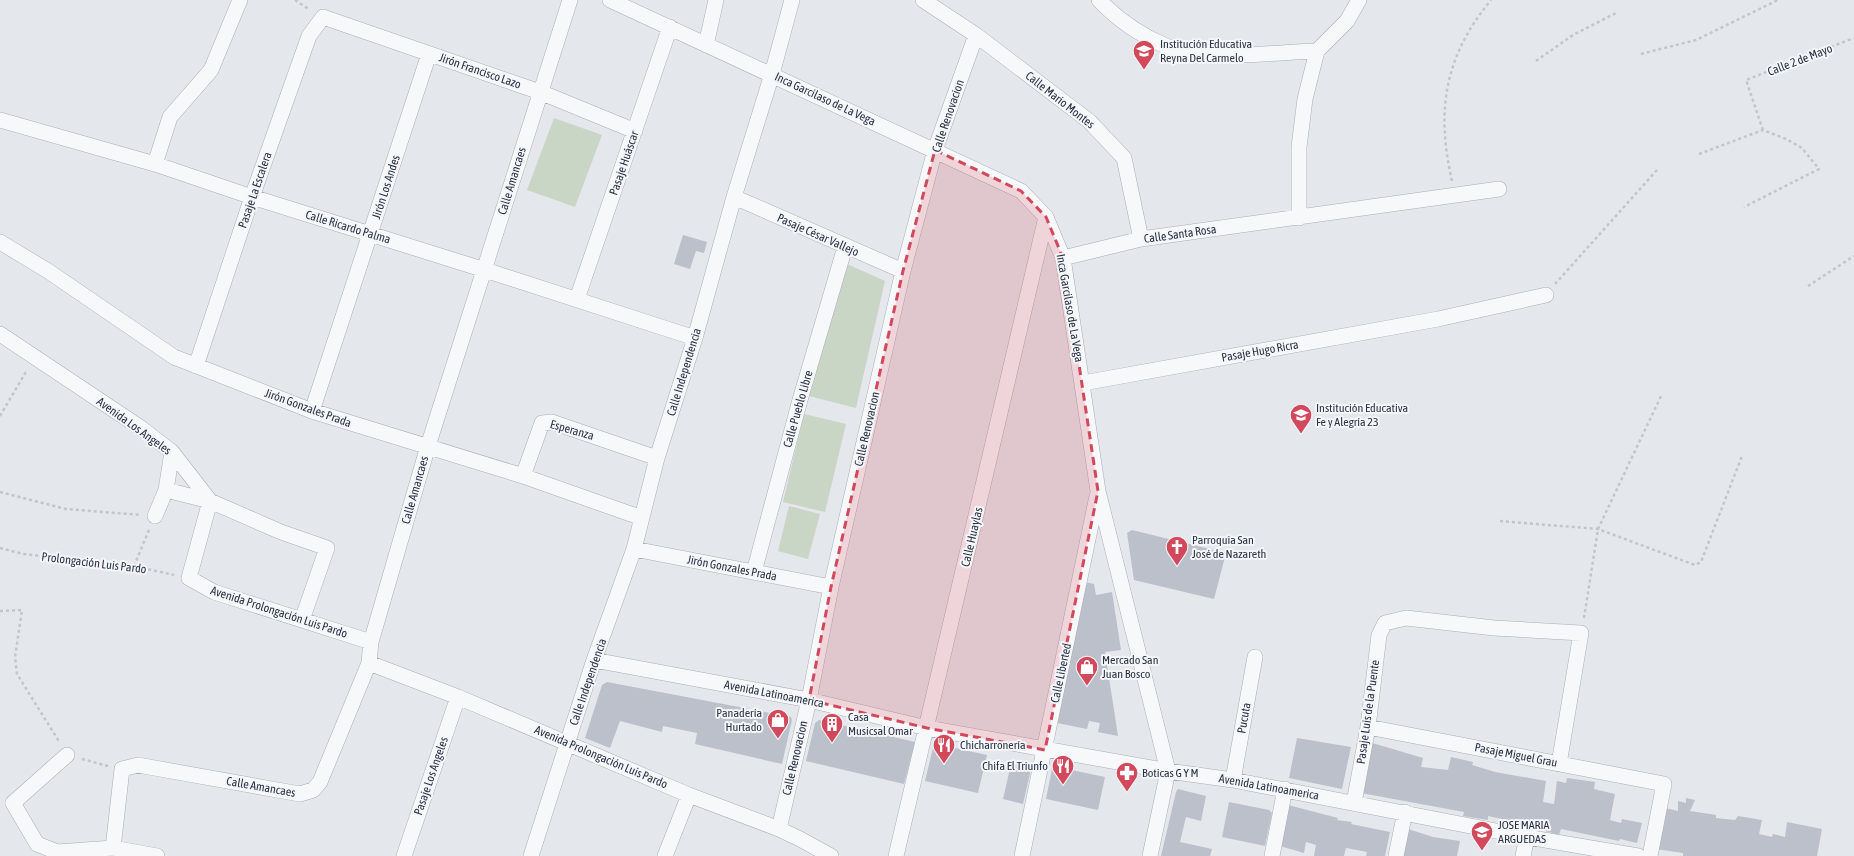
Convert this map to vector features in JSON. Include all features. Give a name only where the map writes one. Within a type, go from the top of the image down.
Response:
[{"type":"street","points":[[155,164],[170,117],[210,70],[240,0]]},
{"type":"street","name":"Calle Amancaes","points":[[122,769],[138,765],[300,794],[313,790],[320,782],[369,663],[371,642],[428,446],[570,0]]},
{"type":"street","name":"Inca Garcilaso de La Vega","points":[[610,0],[1021,191],[1046,217],[1063,258],[1098,491],[1168,771],[1150,856]]},
{"type":"street","points":[[706,45],[716,0]]},
{"type":"street","name":"Calle Independencia","points":[[531,856],[594,660],[634,549],[657,458],[695,338],[734,197],[772,74],[792,0]]},
{"type":"street","name":"Calle Mario Montes","points":[[923,0],[976,35],[1089,121],[1124,158],[1141,239]]},
{"type":"street","points":[[1099,0],[1116,18],[1138,32],[1167,47],[1198,53],[1224,55],[1317,51]]},
{"type":"street","points":[[1299,218],[1299,147],[1305,99],[1317,51],[1347,21],[1359,0]]},
{"type":"street","name":"Jirón Francisco Lazo","points":[[323,17],[540,92],[635,131]]},
{"type":"street","name":"Pasaje La Escalera","points":[[196,366],[252,197],[309,36],[323,17]]},
{"type":"street","name":"Pasaje Huáscar","points":[[577,300],[670,27]]},
{"type":"street","name":"Calle Renovacion","points":[[779,829],[809,700],[831,587],[903,271],[935,150],[976,35]]},
{"type":"street","name":"Jirón Los Andes","points":[[312,411],[429,54]]},
{"type":"street","name":"Calle Ricardo Palma","points":[[0,120],[155,164],[252,197],[695,338]]},
{"type":"street","name":"Calle Santa Rosa","points":[[1063,258],[1141,239],[1499,189]]},
{"type":"street","name":"Pasaje César Vallejo","points":[[734,197],[845,247],[903,271]]},
{"type":"street","name":"Calle Huaylas","points":[[896,856],[1046,217]]},
{"type":"street","name":"Jirón Gonzales Prada","points":[[0,242],[48,271],[174,357],[312,411],[523,476],[642,518]]},
{"type":"street","name":"Calle Pueblo Libre","points":[[754,572],[800,400],[845,247]]},
{"type":"street","name":"Pasaje Hugo Ricra","points":[[1083,384],[1438,320],[1546,294]]},
{"type":"street","name":"Avenida Los Angeles","points":[[0,334],[36,356],[141,428],[172,452],[210,501]]},
{"type":"street","name":"Esperanza","points":[[523,476],[542,423],[552,422],[657,458]]},
{"type":"street","points":[[155,516],[166,490],[172,452]]},
{"type":"street","points":[[166,490],[210,501],[281,532],[327,548],[302,620]]},
{"type":"street","name":"Calle Liberted","points":[[1022,856],[1098,491]]},
{"type":"street","points":[[189,578],[210,501]]},
{"type":"street","name":"Jirón Gonzales Prada","points":[[634,549],[831,587]]},
{"type":"street","name":"Avenida Prolongación Luis Pardo","points":[[189,578],[214,592],[371,642]]},
{"type":"street","name":"Pasaje Luis de la Puente","points":[[1354,802],[1368,727],[1379,635],[1385,624],[1406,618],[1494,628],[1581,633]]},
{"type":"street","points":[[1560,764],[1581,633]]},
{"type":"street","name":"Pucuta","points":[[1233,780],[1256,657]]},
{"type":"street","name":"Avenida Latinoamerica","points":[[594,660],[809,700],[927,728],[1168,771],[1285,789],[1527,837],[1638,856]]},
{"type":"street","name":"Avenida Prolongación Luis Pardo","points":[[369,663],[458,697],[689,795],[779,829],[831,856]]},
{"type":"street","name":"Pasaje Los Angeles","points":[[404,856],[458,697]]},
{"type":"street","name":"Pasaje Miguel Grau","points":[[1368,727],[1664,784],[1650,856]]},
{"type":"street","points":[[67,756],[13,803],[37,844],[58,852],[113,848],[156,856]]},
{"type":"street","points":[[113,848],[122,769]]},
{"type":"street","points":[[1272,856],[1285,789]]},
{"type":"street","points":[[665,856],[689,795]]},
{"type":"street","points":[[1396,856],[1405,812]]},
{"type":"street","points":[[1523,856],[1527,837]]},
{"type":"path","points":[[1455,196],[1445,151],[1443,115],[1450,74],[1461,44],[1475,19],[1491,0]]},
{"type":"path","points":[[1641,54],[1696,40],[1778,0]]},
{"type":"path","points":[[1536,61],[1573,35],[1618,12]]},
{"type":"path","name":"Calle 2 de Mayo","points":[[1763,130],[1746,80],[1854,38]]},
{"type":"path","points":[[1698,154],[1763,130],[1786,139],[1802,148],[1819,169],[1744,207]]},
{"type":"path","points":[[1546,294],[1657,170]]},
{"type":"path","points":[[1808,286],[1854,256]]},
{"type":"path","points":[[0,416],[36,356]]},
{"type":"path","points":[[1581,633],[1598,529],[1662,394]]},
{"type":"path","points":[[1500,521],[1598,529],[1695,565],[1701,562],[1742,456]]},
{"type":"path","points":[[0,492],[66,509],[155,516],[134,566]]},
{"type":"path","name":"Prolongación Luis Pardo","points":[[0,548],[23,554],[134,566],[189,578]]},
{"type":"path","points":[[0,611],[22,610],[15,657],[17,674],[67,756],[122,769]]},
{"type":"highlighted area","points":[[935,150],[1021,191],[1046,217],[1063,258],[1098,491],[1045,750],[927,728],[809,700],[831,587],[903,271]]},
{"type":"green space","points":[[554,118],[602,135],[575,207],[527,190]]},
{"type":"green space","points":[[847,264],[885,281],[856,408],[805,395]]},
{"type":"green space","points":[[804,414],[846,424],[825,512],[783,502]]},
{"type":"green space","points":[[789,506],[820,514],[808,559],[778,551]]},
{"type":"building","points":[[683,235],[707,242],[704,253],[696,251],[690,269],[674,264]]},
{"type":"building","name":"Parroquia San José de Nazareth","points":[[1132,530],[1226,553],[1214,599],[1134,580],[1127,533]]},
{"type":"building","name":"Mercado San Juan Bosco","points":[[1085,582],[1094,584],[1096,595],[1112,592],[1121,650],[1105,652],[1118,736],[1098,732],[1100,723],[1089,721],[1087,729],[1057,723]]},
{"type":"building","points":[[607,682],[791,717],[792,720],[782,764],[695,744],[697,733],[663,726],[662,732],[620,721],[610,748],[585,738],[602,685]]},
{"type":"building","points":[[819,720],[915,742],[904,784],[806,761],[815,723]]},
{"type":"building","points":[[1297,738],[1351,747],[1342,789],[1289,778]]},
{"type":"building","points":[[1369,742],[1423,758],[1421,767],[1448,770],[1451,757],[1473,762],[1472,765],[1495,772],[1546,781],[1543,802],[1554,804],[1557,781],[1566,783],[1567,778],[1595,782],[1594,789],[1615,794],[1610,820],[1621,823],[1622,819],[1642,823],[1637,843],[1620,839],[1619,841],[1561,829],[1559,835],[1488,816],[1488,820],[1463,816],[1464,812],[1361,793]]},
{"type":"building","points":[[941,745],[987,755],[978,793],[925,781],[933,748]]},
{"type":"building","points":[[1012,760],[1032,765],[1023,804],[1003,799]]},
{"type":"building","points":[[1057,767],[1105,777],[1098,810],[1046,799],[1052,769]]},
{"type":"building","points":[[1178,789],[1206,796],[1201,821],[1186,817],[1180,842],[1212,849],[1210,856],[1161,856],[1176,792]]},
{"type":"building","points":[[1686,798],[1695,800],[1690,811],[1716,815],[1716,818],[1735,820],[1738,816],[1762,820],[1759,834],[1772,837],[1773,834],[1785,837],[1787,822],[1822,829],[1817,856],[1683,856],[1683,853],[1656,849],[1665,808],[1678,811],[1678,801],[1686,803]]},
{"type":"building","points":[[1229,802],[1269,810],[1272,813],[1265,846],[1222,837]]},
{"type":"building","points":[[1288,805],[1338,818],[1337,820],[1352,822],[1351,824],[1390,832],[1385,856],[1366,856],[1367,852],[1346,848],[1344,856],[1314,856],[1316,845],[1306,842],[1304,853],[1280,846]]},
{"type":"building","points":[[1408,829],[1433,837],[1460,841],[1457,856],[1402,856]]},
{"type":"place","name":"Institución Educativa Reyna Del Carmelo","points":[[1144,70]]},
{"type":"place","name":"Institución Educativa Fe y Alegría 23","points":[[1301,434]]},
{"type":"place","name":"Parroquia San José de Nazareth","points":[[1177,566]]},
{"type":"place","name":"Mercado San Juan Bosco","points":[[1087,686]]},
{"type":"place","name":"Panadería Hurtado","points":[[778,740]]},
{"type":"place","name":"Casa Musicsal Omar","points":[[832,744]]},
{"type":"place","name":"Chicharronería","points":[[944,764]]},
{"type":"place","name":"Chifa El Triunfo","points":[[1063,786]]},
{"type":"place","name":"Boticas G Y M","points":[[1127,792]]},
{"type":"place","name":"JOSE MARIA ARGUEDAS","points":[[1482,852]]}]
